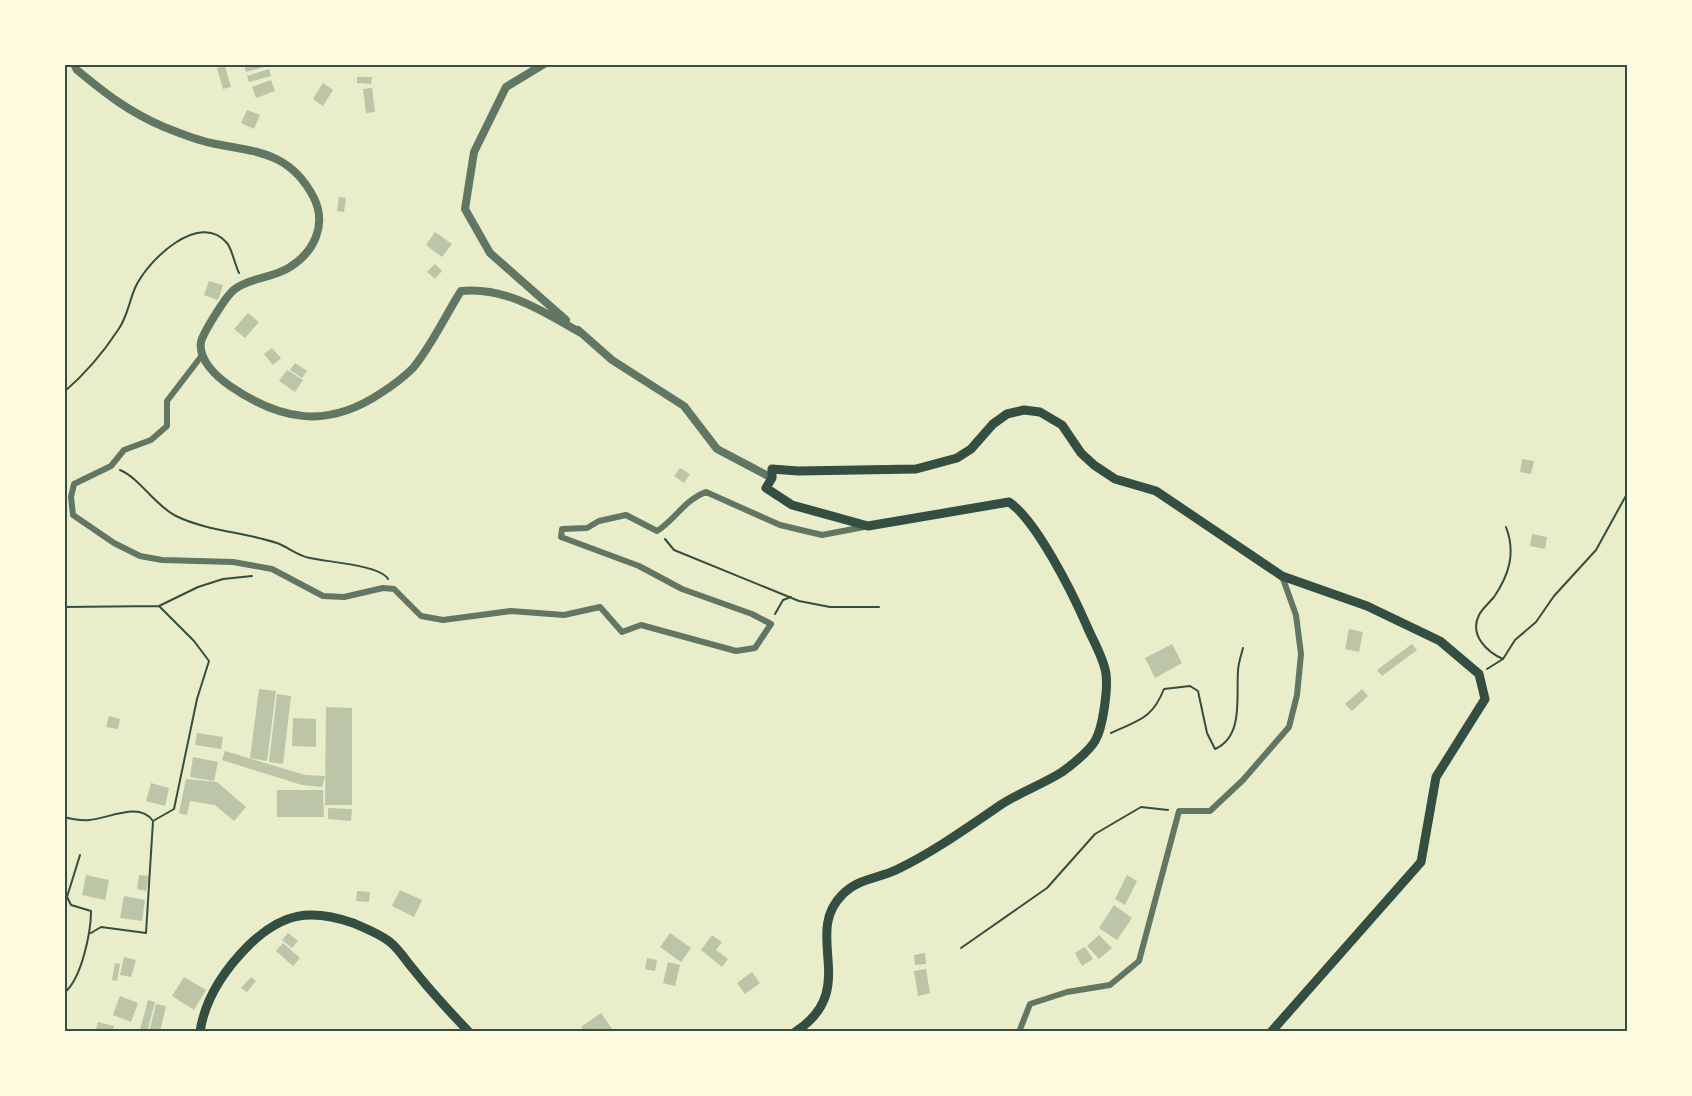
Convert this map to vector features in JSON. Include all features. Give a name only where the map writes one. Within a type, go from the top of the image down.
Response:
[{"type":"main road","points":[[795,1032],[808,1024],[824,1005],[830,980],[827,918],[843,894],[858,881],[896,871],[958,835],[1004,803],[1063,771],[1096,740],[1105,703],[1106,673],[1074,598],[1022,511],[1009,502],[867,526],[792,505],[766,488],[772,478],[772,469],[798,471],[916,469],[957,458],[971,449],[993,424],[1007,414],[1023,410],[1040,412],[1062,425],[1081,453],[1115,479],[1156,491],[1282,576],[1367,606],[1440,641],[1479,674],[1485,699],[1436,777],[1421,862],[1271,1032]]},
{"type":"main road","points":[[200,1032],[207,1002],[218,981],[239,955],[262,933],[282,920],[306,914],[331,916],[362,927],[391,942],[469,1032]]},
{"type":"street","points":[[74,64],[77,70],[117,104],[146,118],[210,143],[261,150],[297,174],[314,198],[320,215],[320,231],[310,249],[290,268],[244,283],[232,290],[201,343],[203,354],[215,376],[245,396],[286,413],[321,418],[361,406],[412,368],[461,291],[479,289],[530,304],[581,333]]},
{"type":"street","points":[[544,64],[506,87],[474,152],[465,209],[490,253],[581,333],[612,360],[684,406],[717,448],[772,478]]},
{"type":"street","points":[[203,354],[167,401],[167,426],[151,440],[124,450],[111,466],[74,483],[71,497],[73,515],[114,543],[140,556],[162,560],[233,562],[272,569],[323,596],[344,597],[383,588],[394,589],[421,616],[443,620],[511,611],[564,615],[600,607],[622,632],[641,625],[650,626],[736,651],[755,648],[771,624],[752,614],[682,589],[639,566],[561,537],[562,529],[587,528],[599,521],[626,515],[657,531],[667,525],[675,513],[694,496],[706,492],[780,525],[822,534],[867,526]]},
{"type":"street","points":[[1018,1032],[1030,1004],[1067,992],[1110,985],[1139,961],[1179,811],[1210,811],[1242,780],[1289,727],[1297,695],[1301,654],[1296,615],[1282,576]]},
{"type":"path","points":[[64,392],[96,361],[120,328],[135,286],[160,255],[176,241],[197,233],[214,233],[229,244],[244,283]]},
{"type":"path","points":[[111,466],[130,474],[140,487],[174,515],[194,523],[276,543],[307,558],[370,569],[386,575],[394,589]]},
{"type":"path","points":[[1479,674],[1503,659],[1515,640],[1536,622],[1554,596],[1596,550],[1628,492]]},
{"type":"path","points":[[1503,659],[1490,653],[1476,634],[1478,616],[1494,597],[1509,570],[1512,556],[1511,539],[1506,527]]},
{"type":"path","points":[[657,531],[674,550],[790,597],[830,607],[879,607]]},
{"type":"path","points":[[64,607],[159,606],[215,581],[241,579],[272,569]]},
{"type":"path","points":[[771,624],[783,600],[790,597]]},
{"type":"path","points":[[153,821],[174,809],[197,699],[209,661],[194,641],[159,606]]},
{"type":"path","points":[[1096,740],[1148,717],[1164,689],[1190,686],[1198,691],[1207,733],[1215,749],[1225,744],[1233,731],[1238,709],[1238,669],[1243,648]]},
{"type":"path","points":[[961,948],[1047,888],[1095,834],[1141,807],[1179,811]]},
{"type":"path","points":[[64,817],[88,821],[136,812],[150,816],[153,821],[146,933],[100,927],[91,933]]},
{"type":"path","points":[[64,993],[72,985],[91,933],[91,911],[71,905],[67,897],[80,855]]},
{"type":"building","points":[[244,64],[267,64],[268,66],[246,72]]},
{"type":"building","points":[[225,66],[231,87],[223,89],[217,68]]},
{"type":"building","points":[[269,69],[271,76],[249,82],[247,76]]},
{"type":"building","points":[[357,77],[372,77],[371,84],[357,83]]},
{"type":"building","points":[[271,80],[275,91],[256,98],[252,87]]},
{"type":"building","points":[[323,83],[333,90],[323,106],[313,99]]},
{"type":"building","points":[[372,88],[375,112],[366,113],[363,89]]},
{"type":"building","points":[[247,110],[260,115],[254,129],[241,123]]},
{"type":"building","points":[[339,197],[346,198],[344,212],[337,211]]},
{"type":"building","points":[[435,232],[452,244],[442,257],[426,245]]},
{"type":"building","points":[[435,264],[442,271],[435,279],[427,272]]},
{"type":"building","points":[[209,281],[223,285],[218,300],[204,295]]},
{"type":"building","points":[[248,313],[259,322],[245,338],[234,329]]},
{"type":"building","points":[[272,348],[281,358],[273,365],[264,354]]},
{"type":"building","points":[[295,363],[307,371],[302,378],[290,370]]},
{"type":"building","points":[[287,370],[303,380],[295,392],[279,381]]},
{"type":"building","points":[[1522,459],[1534,461],[1531,474],[1520,472]]},
{"type":"building","points":[[680,468],[690,474],[684,483],[674,476]]},
{"type":"building","points":[[1532,534],[1547,537],[1545,549],[1530,546]]},
{"type":"building","points":[[1349,629],[1363,632],[1359,652],[1345,649]]},
{"type":"building","points":[[1172,644],[1182,663],[1155,678],[1145,658]]},
{"type":"building","points":[[1412,644],[1417,650],[1382,676],[1377,670]]},
{"type":"building","points":[[259,689],[276,691],[267,761],[250,758]]},
{"type":"building","points":[[1362,689],[1368,696],[1352,711],[1345,704]]},
{"type":"building","points":[[277,694],[291,696],[283,764],[269,762]]},
{"type":"building","points":[[326,707],[352,708],[352,805],[325,805]]},
{"type":"building","points":[[109,716],[120,719],[118,729],[106,727]]},
{"type":"building","points":[[293,718],[316,719],[316,747],[292,746]]},
{"type":"building","points":[[197,733],[223,737],[221,749],[195,745]]},
{"type":"building","points":[[225,751],[305,775],[325,776],[322,787],[302,785],[222,760]]},
{"type":"building","points":[[193,757],[218,762],[214,781],[190,777]]},
{"type":"building","points":[[186,779],[217,782],[246,807],[234,821],[215,805],[190,801],[187,815],[179,813]]},
{"type":"building","points":[[151,783],[169,788],[165,806],[146,801]]},
{"type":"building","points":[[277,790],[323,790],[324,817],[277,817]]},
{"type":"building","points":[[328,808],[352,809],[351,821],[328,819]]},
{"type":"building","points":[[86,875],[109,880],[105,900],[82,895]]},
{"type":"building","points":[[139,875],[149,876],[146,891],[137,889]]},
{"type":"building","points":[[1127,875],[1137,881],[1125,905],[1115,899]]},
{"type":"building","points":[[400,890],[422,900],[414,917],[392,906]]},
{"type":"building","points":[[357,891],[370,892],[369,902],[356,901]]},
{"type":"building","points":[[124,896],[145,900],[142,921],[120,918]]},
{"type":"building","points":[[1114,905],[1132,918],[1117,940],[1099,928]]},
{"type":"building","points":[[288,933],[298,941],[292,948],[282,940]]},
{"type":"building","points":[[670,933],[691,948],[681,962],[660,947]]},
{"type":"building","points":[[712,935],[722,942],[716,950],[728,959],[722,967],[701,950]]},
{"type":"building","points":[[1099,935],[1112,948],[1099,959],[1087,946]]},
{"type":"building","points":[[283,943],[300,958],[293,966],[276,951]]},
{"type":"building","points":[[1085,947],[1093,959],[1082,966],[1075,953]]},
{"type":"building","points":[[925,953],[926,964],[915,965],[914,955]]},
{"type":"building","points":[[124,957],[136,960],[131,977],[120,975]]},
{"type":"building","points":[[647,958],[657,960],[655,971],[645,969]]},
{"type":"building","points":[[668,962],[680,965],[675,986],[663,983]]},
{"type":"building","points":[[115,963],[120,964],[117,981],[112,980]]},
{"type":"building","points":[[926,969],[930,993],[918,996],[914,971]]},
{"type":"building","points":[[752,972],[760,983],[745,994],[737,983]]},
{"type":"building","points":[[184,977],[206,990],[194,1010],[172,996]]},
{"type":"building","points":[[251,977],[256,981],[247,992],[241,988]]},
{"type":"building","points":[[120,996],[138,1003],[131,1022],[113,1015]]},
{"type":"building","points":[[148,1000],[155,1002],[147,1032],[140,1030]]},
{"type":"building","points":[[156,1004],[166,1006],[160,1032],[149,1032]]},
{"type":"building","points":[[601,1013],[614,1032],[584,1032],[581,1027]]},
{"type":"building","points":[[98,1022],[114,1026],[113,1032],[95,1032]]}]
